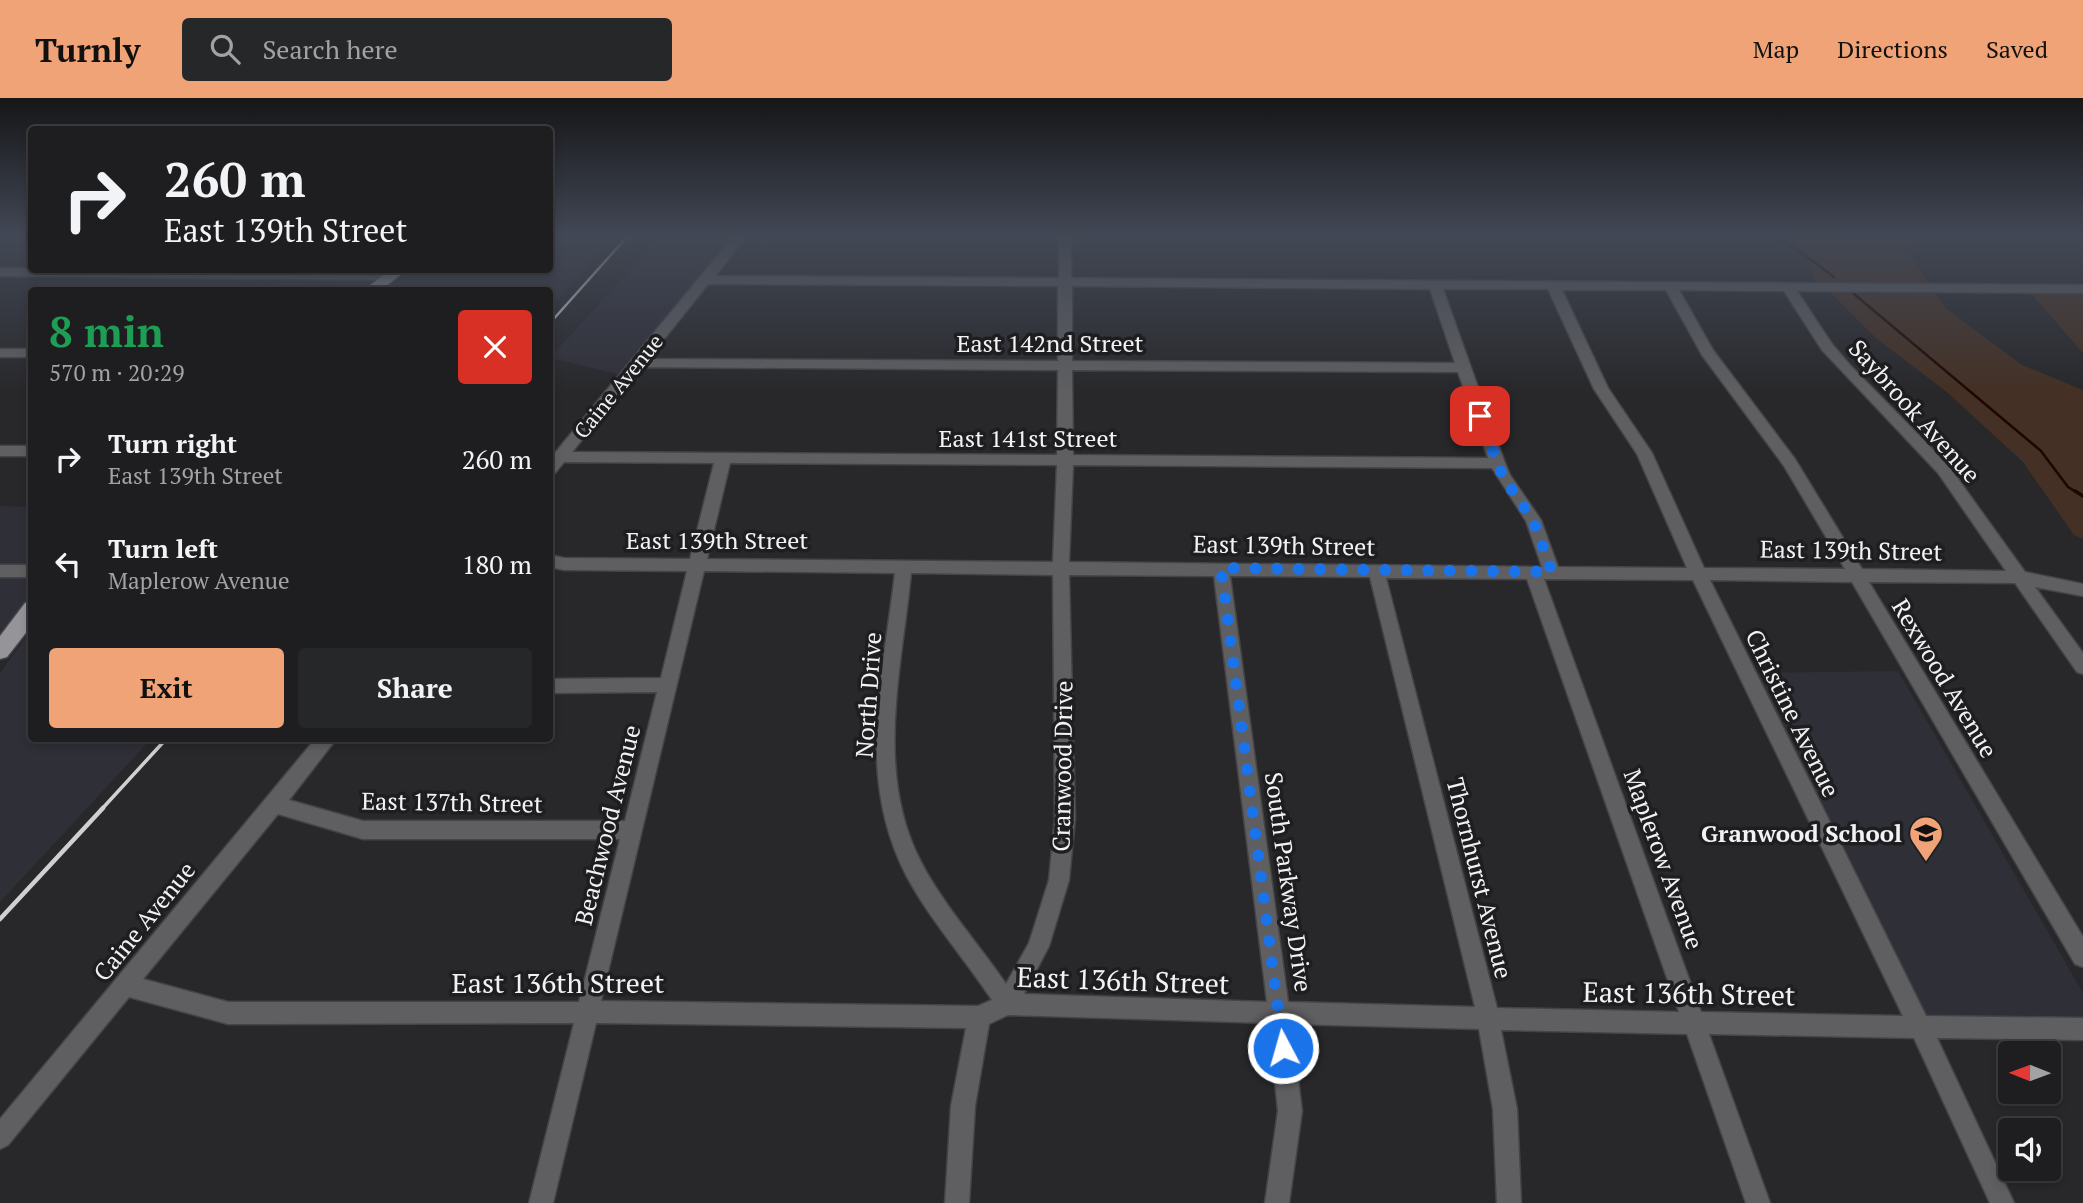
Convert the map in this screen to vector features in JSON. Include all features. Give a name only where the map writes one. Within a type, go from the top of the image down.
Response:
[{"type":"main road","points":[[0,651],[28,614]]},
{"type":"street","name":"Caine Avenue","points":[[554,463],[697,290]]},
{"type":"street","name":"Cranwood Drive","points":[[1007,1004],[1038,946],[1059,880],[1065,818],[1061,568],[1065,462],[1064,290]]},
{"type":"street","name":"Maplerow Avenue","points":[[1436,290],[1497,463],[1503,477],[1533,520],[1542,572],[1758,1203]]},
{"type":"street","name":"Christine Avenue","points":[[1555,290],[1601,388],[1644,453],[1698,573],[1920,1027],[2002,1203]]},
{"type":"street","name":"Rexwood Avenue","points":[[1672,290],[1707,352],[1790,463],[2083,957]]},
{"type":"street","name":"Saybrook Avenue","points":[[1790,290],[1827,347],[1943,469],[2083,667]]},
{"type":"street","points":[[0,353],[28,353]]},
{"type":"street","name":"East 142nd Street","points":[[636,363],[1464,368]]},
{"type":"street","points":[[0,451],[28,451]]},
{"type":"street","name":"East 141st Street","points":[[554,463],[723,459],[1497,463]]},
{"type":"street","name":"Beachwood Avenue","points":[[541,1203],[723,459]]},
{"type":"street","name":"East 139th Street","points":[[553,562],[564,564],[2019,577],[2083,590]]},
{"type":"street","name":"North Drive","points":[[904,566],[884,748],[893,809],[912,866],[942,917],[981,962],[1007,1004]]},
{"type":"street","name":"South Parkway Drive","points":[[1221,568],[1290,1111],[1278,1203]]},
{"type":"street","name":"Thornhurst Avenue","points":[[1376,570],[1488,1017],[1505,1109],[1509,1203]]},
{"type":"street","points":[[0,571],[28,571]]},
{"type":"street","points":[[553,686],[668,685]]},
{"type":"street","name":"Caine Avenue","points":[[0,1137],[325,742]]},
{"type":"street","name":"East 137th Street","points":[[274,804],[363,830],[633,831]]},
{"type":"street","name":"East 136th Street","points":[[125,985],[228,1013],[587,1012],[979,1017],[1007,1004],[1279,1014],[2083,1029]]},
{"type":"street","points":[[957,1203],[963,1106],[979,1017]]},
{"type":"shaded area","points":[[553,290],[567,290],[553,305]]},
{"type":"shaded area","points":[[612,290],[697,290],[626,376],[553,359],[553,355]]},
{"type":"shaded area","points":[[1826,290],[1933,290],[1945,308],[2022,365],[2083,390],[2083,539],[2074,535],[2023,462],[1948,393],[1876,338]]},
{"type":"shaded area","points":[[2027,290],[2083,290],[2083,353]]},
{"type":"shaded area","points":[[0,506],[27,507],[28,613],[0,651]]},
{"type":"shaded area","points":[[28,634],[28,742],[148,742],[0,902],[0,673]]},
{"type":"shaded area","points":[[1898,671],[2083,993],[2083,1017],[1921,1015],[1756,673]]},
{"type":"waterway","points":[[1854,294],[2041,451],[2068,487],[2078,493]]},
{"type":"waterway","points":[[2075,491],[2083,496]]},
{"type":"railway","points":[[553,320],[580,290]]},
{"type":"railway","points":[[101,810],[163,742]]},
{"type":"railway","points":[[0,919],[103,808]]},
{"type":"place","name":"Granwood School","points":[[1926,863]]},
{"type":"route","points":[[1283,1048],[1221,568],[1552,572],[1533,520],[1503,477],[1480,416]]}]
